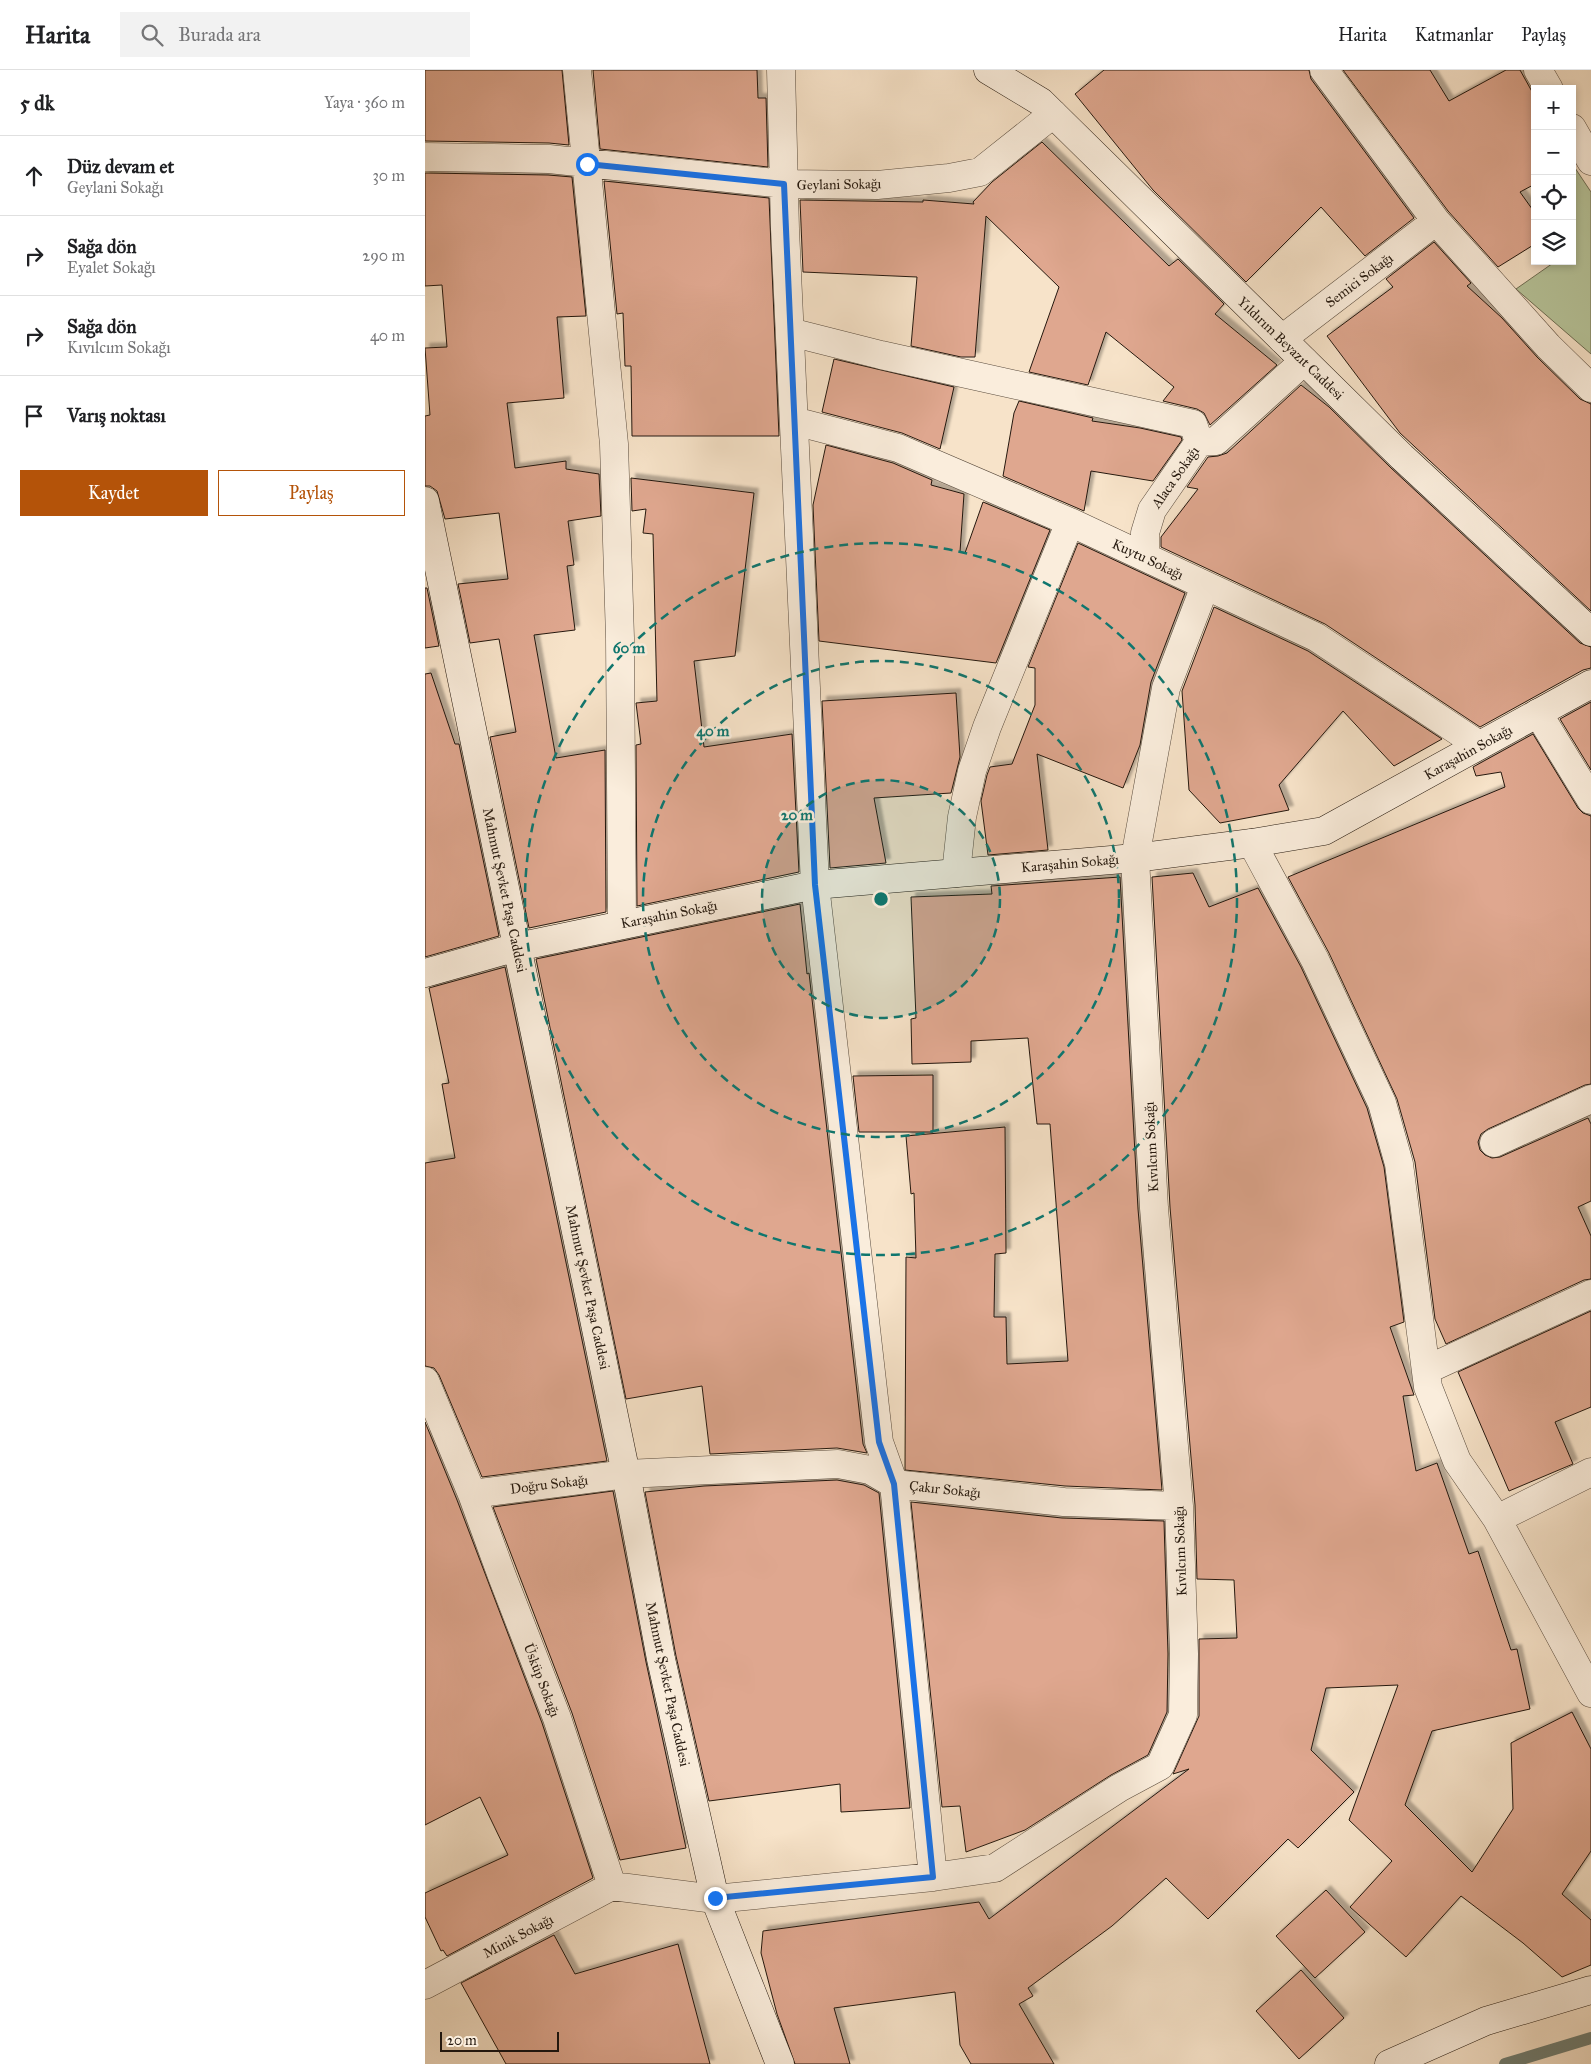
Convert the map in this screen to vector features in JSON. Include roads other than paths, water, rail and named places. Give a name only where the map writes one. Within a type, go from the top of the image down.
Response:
[{"type":"street","points":[[577,70],[614,444],[620,638],[622,924]]},
{"type":"street","points":[[781,70],[790,332],[815,885],[879,1442],[894,1484],[933,1877]]},
{"type":"street","name":"Yıldırım Beyazıt Caddesi","points":[[988,70],[1041,102],[1402,457],[1591,632]]},
{"type":"street","points":[[1324,70],[1436,221],[1548,346],[1591,388]]},
{"type":"street","points":[[1538,70],[1547,85]]},
{"type":"street","name":"Geylani Sokağı","points":[[425,157],[549,160],[784,184],[877,185],[949,178],[980,172],[1053,114]]},
{"type":"street","points":[[1573,130],[1591,161]]},
{"type":"street","name":"Semici Sokağı","points":[[1282,339],[1436,221]]},
{"type":"street","points":[[790,332],[881,355],[1193,424],[1199,442]]},
{"type":"street","name":"Alaca Sokağı","points":[[1145,557],[1145,533],[1152,510],[1199,442],[1216,442],[1304,361]]},
{"type":"street","name":"Kuytu Sokağı","points":[[794,421],[898,448],[1070,522],[1316,637],[1479,745]]},
{"type":"street","name":"Mahmut Şevket Paşa Caddesi","points":[[425,501],[626,1474],[661,1659],[715,1898],[780,2064]]},
{"type":"street","points":[[956,873],[962,817],[987,727],[1070,522]]},
{"type":"street","name":"Kıvılcım Sokağı","points":[[715,1898],[933,1877],[995,1868],[1119,1788],[1160,1766],[1183,1716],[1184,1654],[1179,1506],[1154,1208],[1135,858],[1166,688],[1205,586]]},
{"type":"street","name":"Karaşahin Sokağı","points":[[425,973],[517,947],[815,885],[1135,858],[1252,843],[1324,831],[1591,684]]},
{"type":"street","points":[[1538,713],[1591,800]]},
{"type":"street","points":[[1252,843],[1315,960],[1382,1103],[1399,1164],[1428,1387],[1457,1460],[1497,1519],[1591,1693]]},
{"type":"street","points":[[1494,1143],[1591,1099]]},
{"type":"street","points":[[1426,1370],[1591,1294]]},
{"type":"street","name":"Üsküp Sokağı","points":[[425,1381],[472,1494],[557,1718],[611,1886]]},
{"type":"street","name":"Çakır Sokağı","points":[[626,1474],[838,1464],[870,1470],[894,1484],[1064,1502],[1179,1506]]},
{"type":"street","points":[[1497,1519],[1591,1472]]},
{"type":"street","name":"Doğru Sokağı","points":[[472,1494],[626,1474]]},
{"type":"street","points":[[611,1886],[715,1898]]},
{"type":"street","name":"Minik Sokağı","points":[[425,1985],[611,1886]]},
{"type":"street","points":[[1389,2064],[1486,2021],[1591,1990]]},
{"type":"waterway","points":[[1505,2064],[1591,2038]]}]
